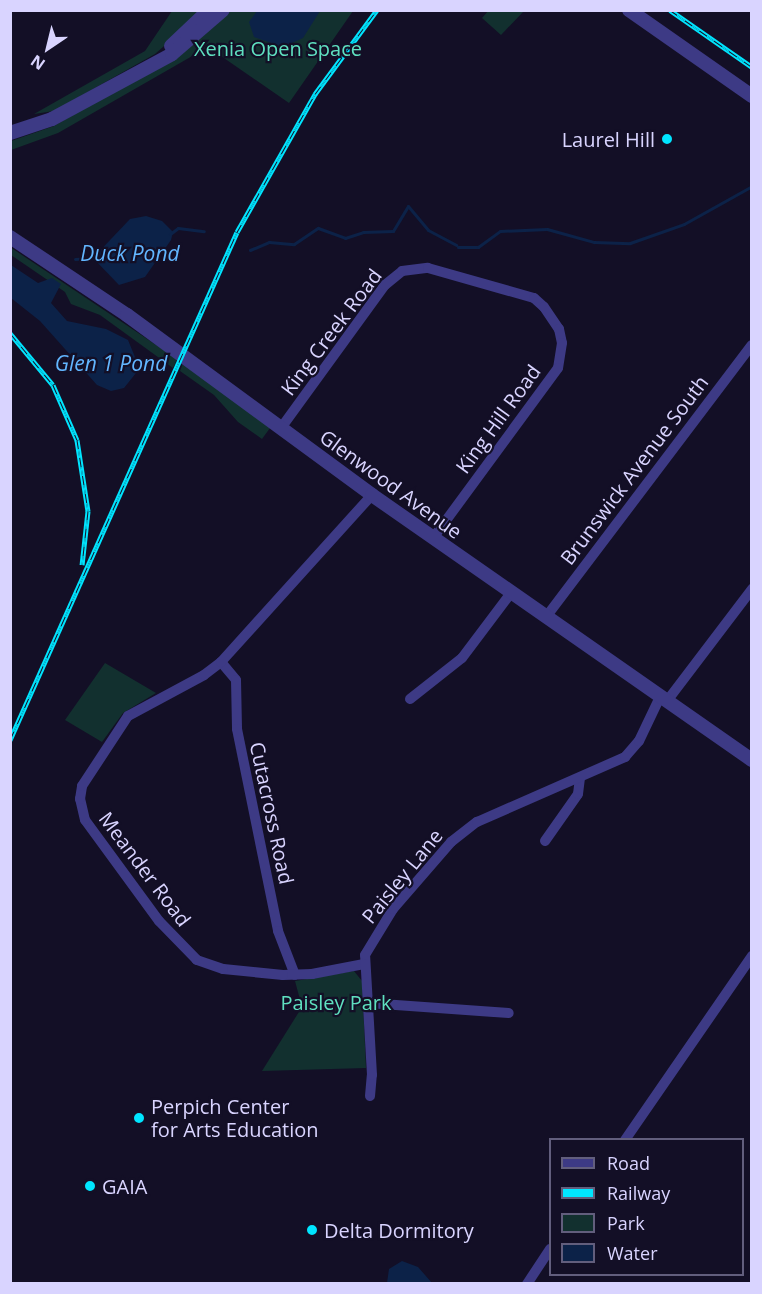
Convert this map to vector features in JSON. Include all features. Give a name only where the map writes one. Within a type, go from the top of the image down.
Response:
[{"type":"street","points":[[119,83],[170,47],[209,10]]},
{"type":"street","points":[[10,133],[52,119],[119,83],[193,40],[223,10]]},
{"type":"street","points":[[628,10],[752,96]]},
{"type":"street","name":"Glenwood Avenue","points":[[10,237],[127,315],[372,495],[752,760]]},
{"type":"street","name":"King Creek Road","points":[[281,428],[392,277],[409,269],[428,268],[521,293]]},
{"type":"street","name":"King Hill Road","points":[[433,538],[558,368],[562,343],[559,329],[544,307],[521,293]]},
{"type":"street","name":"Brunswick Avenue South","points":[[546,617],[752,345]]},
{"type":"street","name":"Meander Road","points":[[364,964],[295,975],[223,969],[197,960],[159,921],[82,813],[82,786],[123,722],[141,707],[204,675],[221,662],[372,495]]},
{"type":"street","name":"Paisley Lane","points":[[370,1096],[368,1003],[364,964],[369,948],[393,909],[458,836],[485,817],[612,765],[633,750],[663,699],[752,589]]},
{"type":"street","points":[[410,699],[462,658],[511,593]]},
{"type":"street","name":"Cutacross Road","points":[[221,662],[236,680],[237,729],[278,931],[295,975]]},
{"type":"street","points":[[545,841],[578,794],[580,778]]},
{"type":"street","points":[[627,1138],[752,956]]},
{"type":"street","points":[[368,1003],[509,1013]]},
{"type":"street","points":[[527,1284],[549,1251]]},
{"type":"green space","points":[[489,10],[524,11],[501,35],[482,18]]},
{"type":"green space","name":"Xenia Open Space","points":[[172,11],[204,11],[155,54],[54,111],[34,114],[145,51]]},
{"type":"green space","name":"Xenia Open Space","points":[[227,11],[353,11],[289,103],[208,47],[58,133],[11,150],[11,141],[54,126],[150,71]]},
{"type":"green space","points":[[10,247],[177,359],[173,368],[100,315],[71,304],[65,292],[11,255]]},
{"type":"green space","points":[[183,363],[270,428],[262,439],[238,422],[214,395],[180,371]]},
{"type":"green space","points":[[105,663],[156,693],[123,713],[102,742],[65,720]]},
{"type":"green space","name":"Paisley Park","points":[[354,971],[362,981],[366,1068],[262,1071],[302,1007],[295,981]]},
{"type":"water","points":[[257,11],[320,11],[303,38],[283,47],[254,37],[249,22]]},
{"type":"water","name":"Duck Pond","points":[[146,216],[162,221],[173,232],[171,240],[145,277],[119,285],[93,258],[130,219]]},
{"type":"water","name":"Glen 1 Pond","points":[[11,265],[38,283],[52,278],[61,284],[51,303],[67,321],[106,329],[128,340],[137,362],[136,373],[124,388],[111,391],[97,385],[40,321],[11,298]]},
{"type":"water","points":[[402,1261],[418,1267],[432,1283],[387,1283],[389,1269]]},
{"type":"waterway","points":[[458,247],[478,247],[500,231],[547,229],[594,242],[630,243],[684,224],[752,186]]},
{"type":"waterway","points":[[250,250],[269,242],[294,244],[318,228],[345,238],[363,232],[393,231],[408,206],[428,230],[456,245]]},
{"type":"waterway","points":[[170,234],[178,228],[204,231]]},
{"type":"waterway","points":[[75,259],[94,258]]},
{"type":"railway","points":[[10,740],[237,232],[315,94],[377,10]]},
{"type":"railway","points":[[670,10],[752,67]]},
{"type":"railway","points":[[10,333],[53,385],[77,440],[88,511],[82,565]]},
{"type":"place","name":"Laurel Hill","points":[[667,139]]},
{"type":"place","name":"Perpich Center for Arts Education","points":[[139,1118]]},
{"type":"place","name":"GAIA","points":[[90,1186]]},
{"type":"place","name":"Delta Dormitory","points":[[312,1230]]}]
